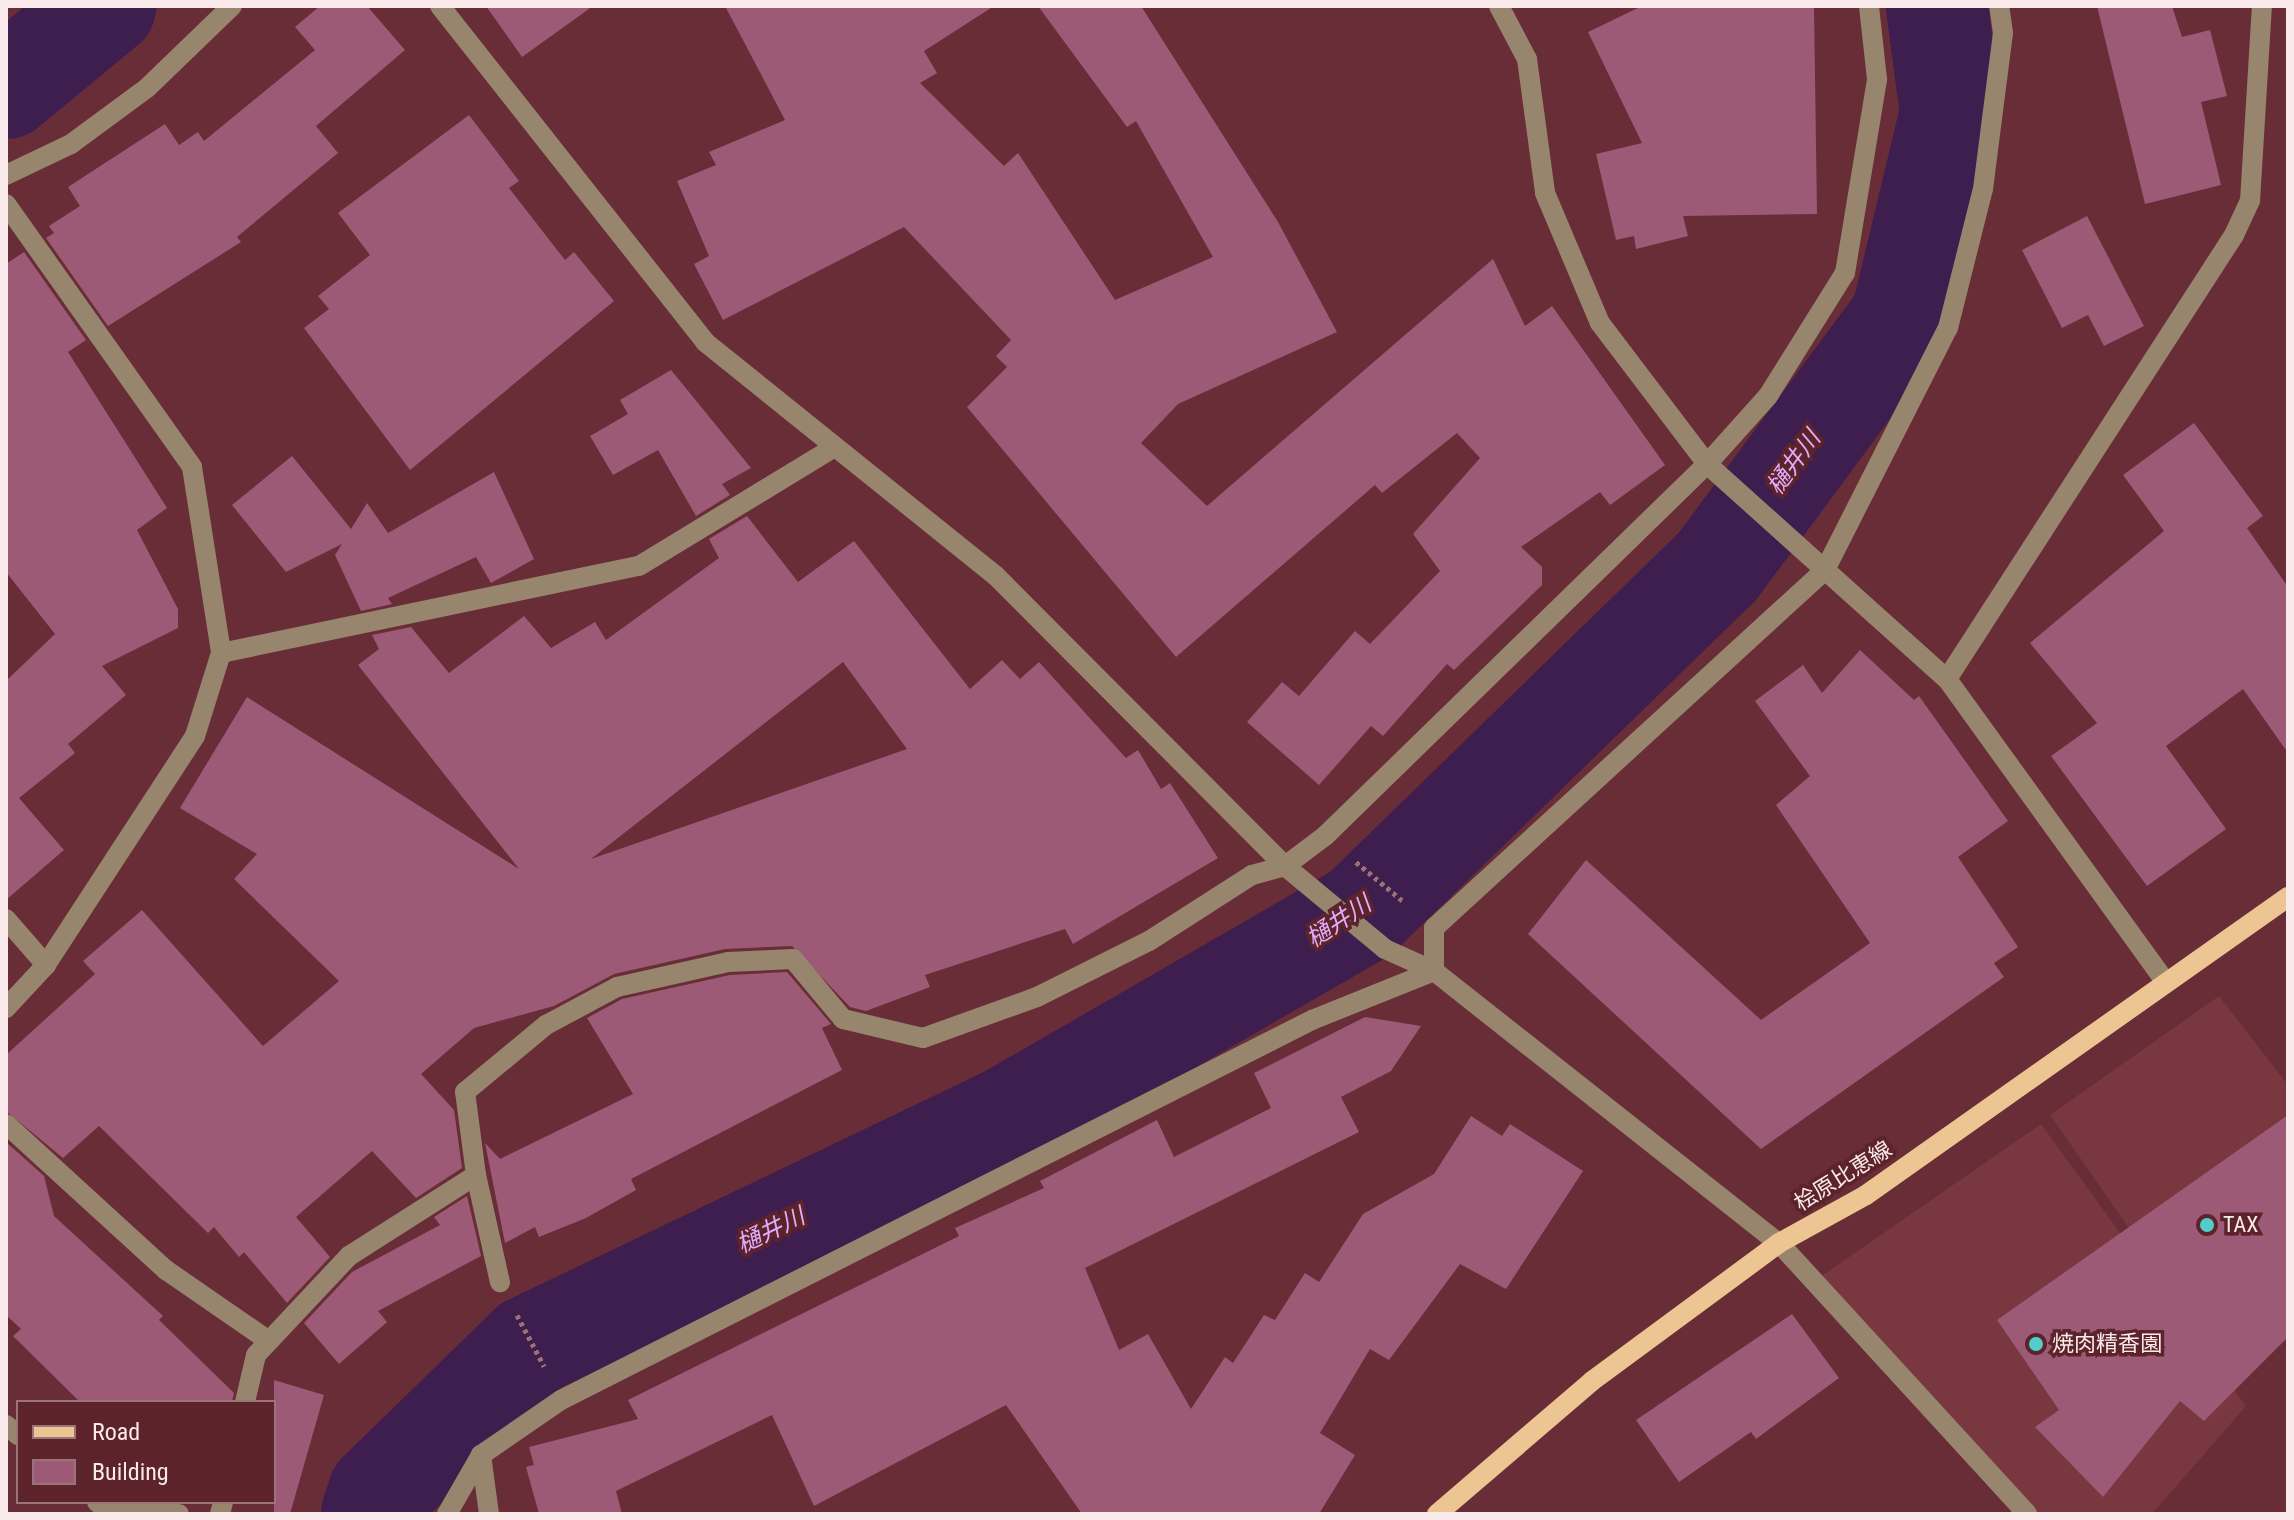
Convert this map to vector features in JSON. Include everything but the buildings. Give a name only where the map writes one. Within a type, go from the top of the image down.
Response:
[{"type":"main road","name":"桧原比恵線","points":[[1437,1514],[1592,1381],[1779,1243],[1866,1195],[2288,897]]},
{"type":"street","points":[[6,175],[71,144],[147,88],[232,6]]},
{"type":"street","points":[[440,6],[705,342],[995,575],[1285,866],[1385,949],[1434,971],[1779,1243],[2027,1514]]},
{"type":"street","points":[[1499,6],[1527,59],[1545,193],[1600,323],[1707,464],[1797,548],[1947,679],[2165,981]]},
{"type":"street","points":[[500,1282],[476,1175],[465,1092],[546,1025],[617,987],[728,962],[793,959],[843,1019],[923,1038],[1037,997],[1149,941],[1252,875],[1285,866],[1325,836],[1707,464],[1768,396],[1845,273],[1877,79],[1869,6]]},
{"type":"street","points":[[1434,971],[1434,928],[1825,570],[1948,328],[1983,189],[2003,33],[1999,6]]},
{"type":"street","points":[[1947,679],[2234,235],[2250,201],[2262,6]]},
{"type":"street","points":[[6,204],[192,467],[221,653],[195,736],[46,965],[6,1008]]},
{"type":"street","points":[[221,653],[639,566],[835,447]]},
{"type":"street","points":[[6,919],[46,965]]},
{"type":"street","points":[[447,1514],[481,1455],[559,1395],[1312,1020],[1434,971]]},
{"type":"street","points":[[6,1124],[166,1270],[269,1341]]},
{"type":"street","points":[[245,1400],[256,1355],[349,1256],[476,1175]]},
{"type":"street","points":[[481,1455],[489,1514]]},
{"type":"street","points":[[99,1504],[108,1511],[179,1514]]},
{"type":"path","points":[[1325,836],[1434,928]]},
{"type":"path","points":[[500,1282],[559,1395]]},
{"type":"shaded area","name":"TAX","points":[[2219,996],[2288,1085],[2288,1334],[2235,1380],[2050,1115]]},
{"type":"shaded area","name":"焼肉精香園","points":[[2041,1124],[2246,1406],[2152,1514],[2030,1514],[1813,1282]]},
{"type":"waterway","points":[[6,88],[105,6]]},
{"type":"waterway","name":"樋井川","points":[[372,1514],[379,1493],[530,1346],[1008,1117],[1361,913],[1717,567],[1902,317],[1951,113],[1937,6]]},
{"type":"place","name":"TAX","points":[[2207,1225]]},
{"type":"place","name":"焼肉精香園","points":[[2036,1344]]}]
